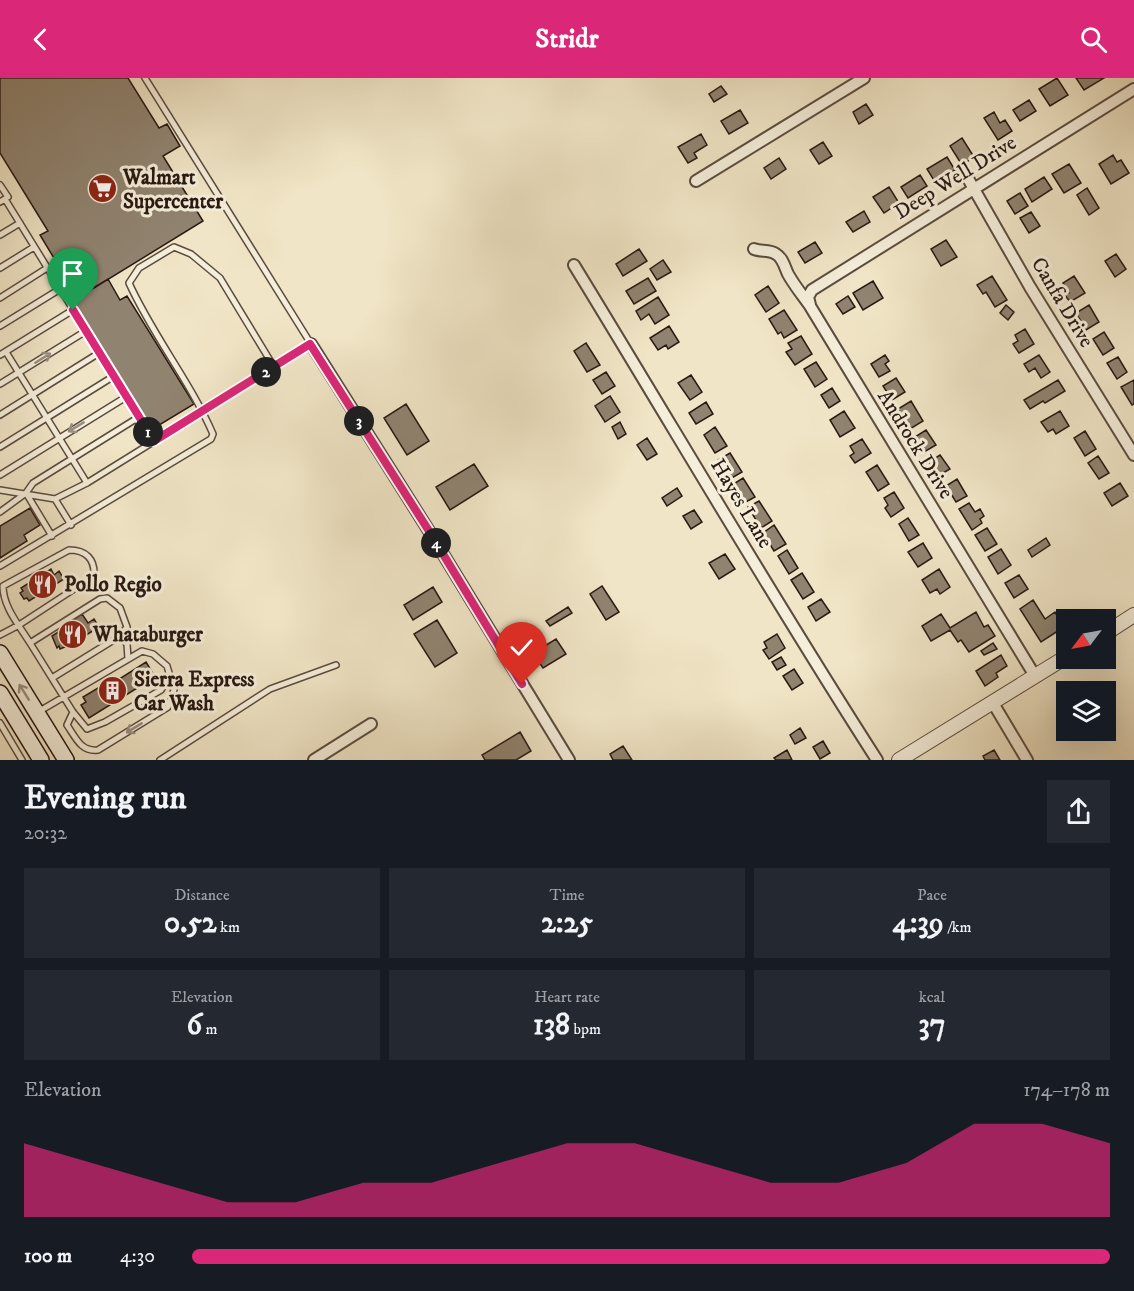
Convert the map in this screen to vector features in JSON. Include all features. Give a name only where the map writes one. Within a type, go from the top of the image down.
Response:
[{"type":"main road","points":[[0,653],[66,760]]},
{"type":"main road","points":[[1,695],[39,756]]},
{"type":"main road","points":[[19,724],[37,713]]},
{"type":"street","points":[[696,181],[864,78]]},
{"type":"street","name":"Deep Well Drive","points":[[810,306],[808,297],[812,290],[972,188],[1134,89]]},
{"type":"street","name":"Canfa Drive","points":[[962,168],[1036,297],[1134,454]]},
{"type":"street","name":"Androck Drive","points":[[754,249],[777,254],[1035,676]]},
{"type":"street","name":"Hayes Lane","points":[[574,265],[746,546],[803,645],[877,760]]},
{"type":"street","points":[[310,344],[435,541],[569,760]]},
{"type":"street","points":[[1116,627],[1134,615]]},
{"type":"street","points":[[908,758],[1056,663]]},
{"type":"street","points":[[993,703],[1028,760]]},
{"type":"street","points":[[314,760],[371,724]]},
{"type":"lane","points":[[126,397],[0,476],[1,490],[55,499],[87,483],[310,344],[145,78]]},
{"type":"lane","points":[[0,185],[8,197],[3,200],[20,223],[154,441]]},
{"type":"lane","points":[[0,236],[20,223]]},
{"type":"lane","points":[[0,268],[34,248]]},
{"type":"lane","points":[[0,566],[211,439],[213,434],[203,412],[138,304],[129,283],[139,268],[174,248],[191,254],[220,278],[274,367]]},
{"type":"lane","points":[[0,298],[47,268]]},
{"type":"lane","points":[[0,326],[60,289]]},
{"type":"lane","points":[[0,355],[73,310]]},
{"type":"lane","points":[[0,384],[86,331]]},
{"type":"lane","points":[[6,352],[87,483]]},
{"type":"lane","points":[[0,415],[99,353]]},
{"type":"lane","points":[[0,447],[114,376]]},
{"type":"lane","points":[[0,512],[26,494],[33,483],[139,417]]},
{"type":"lane","points":[[26,494],[52,536]]},
{"type":"lane","points":[[55,499],[71,525]]},
{"type":"lane","points":[[0,635],[19,625],[94,576],[95,567],[87,553],[79,550],[69,550],[3,586],[4,600],[19,625],[30,643],[52,678],[63,697],[73,712],[87,729],[105,722],[161,690],[169,676]]},
{"type":"lane","points":[[30,643],[100,599],[107,598],[120,608],[127,627],[120,636],[52,678]]},
{"type":"lane","points":[[120,636],[127,644],[128,659]]},
{"type":"lane","points":[[37,713],[142,651],[154,654],[167,666],[174,690],[168,707],[98,750],[90,751],[82,747],[75,738],[67,725],[73,712]]},
{"type":"lane","points":[[160,760],[270,689],[336,665]]},
{"type":"lane","points":[[0,723],[22,760],[39,756]]},
{"type":"building","name":"Walmart Supercenter","points":[[0,78],[128,78],[159,128],[167,124],[180,146],[163,156],[203,221],[94,288],[79,263],[63,273],[40,235],[48,231],[0,153]]},
{"type":"building","points":[[1057,78],[1068,95],[1050,106],[1039,89]]},
{"type":"building","points":[[1076,78],[1104,78],[1084,90]]},
{"type":"building","points":[[721,86],[727,94],[714,102],[709,94]]},
{"type":"building","points":[[1029,100],[1036,111],[1020,121],[1013,110]]},
{"type":"building","points":[[866,104],[873,115],[859,124],[853,112]]},
{"type":"building","points":[[740,110],[748,123],[729,134],[721,121]]},
{"type":"building","points":[[994,112],[1000,123],[1005,120],[1012,131],[998,140],[984,118]]},
{"type":"building","points":[[701,134],[707,145],[694,153],[697,158],[688,163],[678,147]]},
{"type":"building","points":[[962,138],[974,157],[962,165],[950,146]]},
{"type":"building","points":[[823,142],[832,156],[819,164],[810,150]]},
{"type":"building","points":[[1113,155],[1117,162],[1121,160],[1129,173],[1111,184],[1099,164]]},
{"type":"building","points":[[947,157],[955,170],[935,182],[927,169]]},
{"type":"building","points":[[779,158],[786,169],[771,179],[764,168]]},
{"type":"building","points":[[1069,164],[1081,183],[1064,193],[1052,174]]},
{"type":"building","points":[[920,175],[927,186],[908,198],[901,187]]},
{"type":"building","points":[[1044,177],[1052,189],[1032,202],[1025,189]]},
{"type":"building","points":[[889,187],[899,203],[884,213],[873,197]]},
{"type":"building","points":[[1087,188],[1099,208],[1089,215],[1077,195]]},
{"type":"building","points":[[1020,193],[1028,206],[1015,214],[1007,201]]},
{"type":"building","points":[[864,211],[870,222],[853,232],[846,222]]},
{"type":"building","points":[[1031,212],[1040,226],[1029,233],[1020,218]]},
{"type":"building","points":[[946,240],[957,257],[941,266],[931,249]]},
{"type":"building","points":[[815,242],[822,253],[805,263],[798,252]]},
{"type":"building","points":[[639,249],[647,261],[623,276],[616,264]]},
{"type":"building","points":[[1116,254],[1126,269],[1115,277],[1105,261]]},
{"type":"building","points":[[663,260],[671,272],[657,280],[650,269]]},
{"type":"building","points":[[992,276],[1007,300],[995,307],[986,292],[983,294],[977,285]]},
{"type":"building","points":[[1074,276],[1085,293],[1070,302],[1065,295],[1069,293],[1063,283]]},
{"type":"building","points":[[648,278],[656,291],[634,304],[626,291]]},
{"type":"building","points":[[108,279],[120,300],[127,296],[194,404],[151,430],[72,301]]},
{"type":"building","points":[[873,281],[883,298],[863,310],[853,293]]},
{"type":"building","points":[[768,286],[779,303],[766,312],[755,295]]},
{"type":"building","points":[[848,296],[855,307],[843,314],[836,304]]},
{"type":"building","points":[[658,297],[669,315],[655,324],[649,314],[641,320],[636,311]]},
{"type":"building","points":[[1006,305],[1014,312],[1008,320],[1000,313]]},
{"type":"building","points":[[1089,305],[1099,322],[1086,330],[1076,313]]},
{"type":"building","points":[[784,310],[797,330],[784,338],[781,332],[778,334],[769,319]]},
{"type":"building","points":[[669,326],[679,342],[668,349],[666,345],[658,350],[650,338]]},
{"type":"building","points":[[1025,329],[1034,344],[1019,353],[1013,344],[1018,341],[1015,335]]},
{"type":"building","points":[[1104,332],[1114,348],[1103,355],[1093,339]]},
{"type":"building","points":[[801,336],[812,354],[795,365],[786,352],[792,349],[788,343]]},
{"type":"building","points":[[586,343],[600,365],[587,372],[574,351]]},
{"type":"building","points":[[885,355],[889,361],[885,364],[890,371],[879,377],[871,364]]},
{"type":"building","points":[[1039,355],[1050,372],[1041,378],[1035,368],[1029,372],[1024,364]]},
{"type":"building","points":[[1118,357],[1127,372],[1117,379],[1107,363]]},
{"type":"building","points":[[816,362],[827,379],[815,387],[804,369]]},
{"type":"building","points":[[606,372],[615,386],[602,394],[593,380]]},
{"type":"building","points":[[691,375],[702,392],[690,400],[678,383]]},
{"type":"building","points":[[896,378],[905,392],[892,400],[883,386]]},
{"type":"building","points":[[1058,380],[1065,391],[1030,409],[1024,400]]},
{"type":"building","points":[[1134,380],[1134,404],[1132,405],[1121,387]]},
{"type":"building","points":[[832,388],[840,401],[829,408],[821,395]]},
{"type":"building","points":[[610,396],[620,412],[605,422],[595,406]]},
{"type":"building","points":[[911,401],[923,421],[910,429],[898,409]]},
{"type":"building","points":[[706,402],[713,414],[696,424],[689,413]]},
{"type":"building","points":[[406,404],[429,441],[407,455],[384,418]]},
{"type":"building","points":[[844,411],[855,428],[840,437],[830,420]]},
{"type":"building","points":[[1060,411],[1069,426],[1056,434],[1053,429],[1048,432],[1041,422]]},
{"type":"building","points":[[620,422],[626,434],[618,439],[612,427]]},
{"type":"building","points":[[715,427],[727,446],[715,453],[704,435]]},
{"type":"building","points":[[926,430],[936,445],[924,452],[915,437]]},
{"type":"building","points":[[1085,431],[1096,449],[1085,456],[1074,438]]},
{"type":"building","points":[[647,438],[657,454],[647,460],[637,445]]},
{"type":"building","points":[[862,439],[871,453],[855,463],[850,456],[854,453],[850,446]]},
{"type":"building","points":[[730,453],[742,472],[730,479],[718,460]]},
{"type":"building","points":[[940,455],[950,469],[938,476],[929,462]]},
{"type":"building","points":[[1098,456],[1109,473],[1099,479],[1088,463]]},
{"type":"building","points":[[474,464],[488,486],[450,510],[436,487]]},
{"type":"building","points":[[877,465],[889,484],[878,491],[866,472]]},
{"type":"building","points":[[743,478],[755,497],[744,503],[732,485]]},
{"type":"building","points":[[957,479],[967,496],[956,502],[946,486]]},
{"type":"building","points":[[1120,483],[1128,496],[1112,506],[1104,493]]},
{"type":"building","points":[[677,488],[682,496],[667,506],[662,498]]},
{"type":"building","points":[[894,492],[904,508],[891,517],[885,508],[888,505],[884,498]]},
{"type":"building","points":[[759,501],[772,521],[761,528],[748,507]]},
{"type":"building","points":[[969,503],[975,512],[980,509],[984,516],[980,519],[982,523],[972,530],[959,509]]},
{"type":"building","points":[[30,508],[40,525],[24,535],[27,541],[0,558],[0,526]]},
{"type":"building","points":[[694,510],[702,522],[691,529],[683,516]]},
{"type":"building","points":[[908,518],[919,535],[909,541],[899,524]]},
{"type":"building","points":[[774,525],[786,544],[774,551],[763,533]]},
{"type":"building","points":[[987,528],[997,544],[985,551],[975,535]]},
{"type":"building","points":[[1046,538],[1050,545],[1032,557],[1028,550]]},
{"type":"building","points":[[923,543],[932,558],[918,567],[908,552]]},
{"type":"building","points":[[1001,549],[1011,565],[998,574],[988,557]]},
{"type":"building","points":[[787,550],[798,568],[789,574],[778,556]]},
{"type":"building","points":[[725,554],[735,569],[719,579],[709,563]]},
{"type":"building","name":"Pollo Regio","points":[[51,569],[54,575],[59,571],[64,579],[29,601],[27,598],[24,599],[20,593],[23,591],[21,588]]},
{"type":"building","points":[[939,569],[950,587],[940,594],[937,589],[930,593],[922,580]]},
{"type":"building","points":[[802,573],[814,592],[803,599],[791,580]]},
{"type":"building","points":[[1019,575],[1028,589],[1014,598],[1005,583]]},
{"type":"building","points":[[602,586],[619,612],[606,620],[590,594]]},
{"type":"building","points":[[433,587],[442,602],[413,620],[404,605]]},
{"type":"building","points":[[821,599],[830,612],[816,621],[808,607]]},
{"type":"building","points":[[1033,600],[1045,619],[1055,612],[1056,632],[1041,642],[1020,609]]},
{"type":"building","points":[[568,607],[572,613],[550,626],[546,621]]},
{"type":"building","points":[[976,612],[984,627],[988,625],[995,636],[969,652],[950,630],[931,641],[922,626],[941,614],[950,628]]},
{"type":"building","name":"Whataburger","points":[[82,614],[88,623],[94,619],[99,627],[72,644],[57,648],[52,636]]},
{"type":"building","points":[[437,620],[457,653],[435,667],[414,634]]},
{"type":"building","points":[[777,634],[785,648],[769,659],[763,650],[767,648],[764,642]]},
{"type":"building","points":[[556,639],[566,654],[543,668],[533,653]]},
{"type":"building","points":[[993,643],[997,649],[984,655],[981,651]]},
{"type":"building","points":[[1001,655],[1007,666],[996,673],[998,677],[985,686],[976,671]]},
{"type":"building","points":[[781,657],[786,665],[777,670],[772,662]]},
{"type":"building","name":"Sierra Express Car Wash","points":[[146,662],[155,677],[89,718],[81,705],[86,702],[83,697],[108,682],[110,685]]},
{"type":"building","points":[[794,669],[803,683],[792,690],[783,676]]},
{"type":"building","points":[[800,728],[806,738],[795,744],[790,735]]},
{"type":"building","points":[[520,732],[531,751],[516,760],[485,760],[482,755]]},
{"type":"building","points":[[823,741],[830,753],[820,759],[813,747]]},
{"type":"building","points":[[623,746],[632,760],[613,760],[610,754]]},
{"type":"building","points":[[787,750],[792,760],[774,758]]},
{"type":"building","points":[[994,750],[1000,760],[985,760],[983,756]]},
{"type":"place","name":"Walmart Supercenter","points":[[102,189]]},
{"type":"place","name":"Pollo Regio","points":[[43,584]]},
{"type":"place","name":"Whataburger","points":[[72,634]]},
{"type":"place","name":"Sierra Express Car Wash","points":[[113,691]]},
{"type":"route","points":[[73,310],[154,441],[310,344],[429,531],[522,684]]}]
